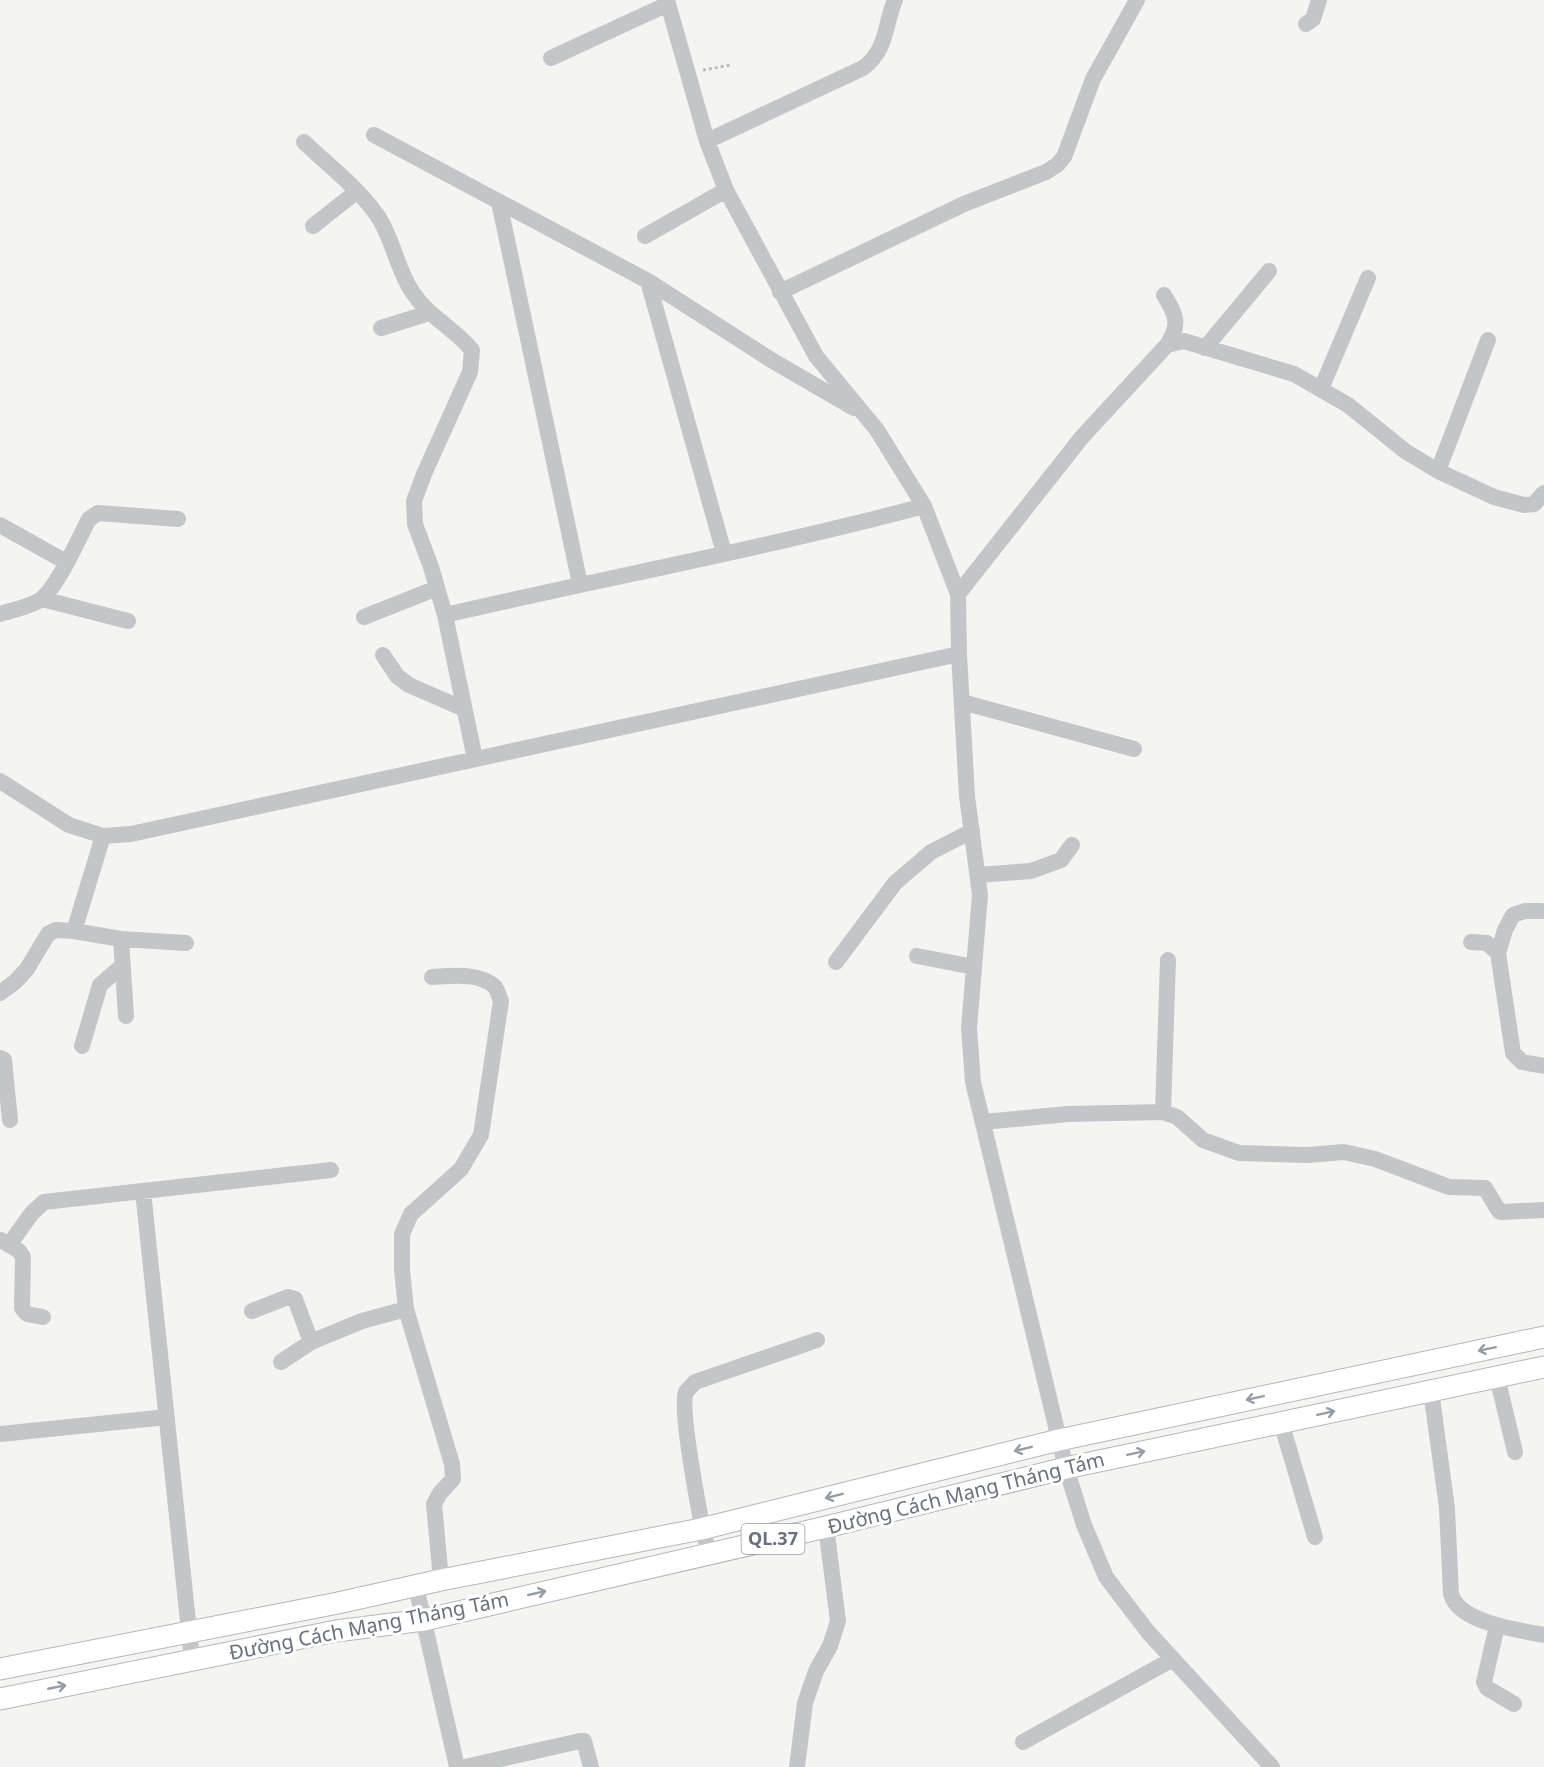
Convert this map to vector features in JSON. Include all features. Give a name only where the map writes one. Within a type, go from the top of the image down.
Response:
[{"type":"main road","name":"Đường Cách Mạng Tháng Tám","points":[[0,1669],[701,1528],[1059,1440],[1544,1337]]},
{"type":"main road","name":"Đường Cách Mạng Tháng Tám","points":[[0,1699],[336,1631],[424,1620],[826,1527],[1066,1468],[1544,1367]]},
{"type":"street","points":[[707,141],[863,68],[874,59],[880,50],[895,0]]},
{"type":"street","points":[[780,292],[964,204],[1046,172],[1057,165],[1064,157],[1093,79],[1137,0]]},
{"type":"street","points":[[1306,24],[1313,20],[1319,0]]},
{"type":"street","points":[[551,58],[668,2],[707,141],[726,190],[816,356],[877,430],[924,506],[958,594],[967,796],[980,895],[969,1028],[973,1082],[1066,1468],[1084,1525],[1107,1576],[1148,1632],[1272,1767]]},
{"type":"street","points":[[374,135],[648,281],[773,361],[862,413]]},
{"type":"street","points":[[304,142],[356,192],[378,217],[393,245],[401,272],[413,293],[429,313],[460,335],[472,351],[471,372],[414,501],[415,524],[445,615],[475,759]]},
{"type":"street","points":[[645,236],[726,190]]},
{"type":"street","points":[[313,226],[356,192]]},
{"type":"street","points":[[499,202],[580,584]]},
{"type":"street","points":[[1205,348],[1269,271]]},
{"type":"street","points":[[1322,389],[1368,278]]},
{"type":"street","points":[[648,281],[724,554]]},
{"type":"street","points":[[958,594],[1082,437],[1167,345],[1174,334],[1176,325],[1173,311],[1164,295]]},
{"type":"street","points":[[381,328],[429,313]]},
{"type":"street","points":[[1438,471],[1488,340]]},
{"type":"street","points":[[1167,345],[1184,341],[1294,374],[1348,405],[1405,451],[1438,471],[1494,497],[1524,505],[1534,504],[1544,493]]},
{"type":"street","points":[[445,615],[837,529],[924,506]]},
{"type":"street","points":[[0,614],[26,607],[42,599],[55,583],[89,519],[98,513],[178,519]]},
{"type":"street","points":[[0,525],[66,562]]},
{"type":"street","points":[[364,617],[437,588]]},
{"type":"street","points":[[42,599],[128,621]]},
{"type":"street","points":[[0,781],[69,825],[102,836],[131,834],[959,654]]},
{"type":"street","points":[[383,655],[398,676],[409,685],[464,709]]},
{"type":"street","points":[[962,702],[1134,749]]},
{"type":"street","points":[[836,962],[895,883],[931,852],[972,831]]},
{"type":"street","points":[[74,932],[102,836]]},
{"type":"street","points":[[978,875],[1030,871],[1061,860],[1072,845]]},
{"type":"street","points":[[1540,911],[1525,911],[1513,915],[1505,930],[1498,953],[1513,1053],[1521,1062],[1544,1066]]},
{"type":"street","points":[[0,993],[27,969],[48,934],[56,930],[121,939],[186,943]]},
{"type":"street","points":[[121,939],[126,1016]]},
{"type":"street","points":[[1470,942],[1487,943],[1498,953]]},
{"type":"street","points":[[918,956],[974,967]]},
{"type":"street","points":[[1163,1112],[1168,960]]},
{"type":"street","points":[[82,1046],[100,985],[123,965]]},
{"type":"street","points":[[432,977],[462,976],[486,981],[496,988],[501,1001],[481,1135],[461,1169],[411,1214],[402,1234],[402,1270],[406,1309],[452,1464],[453,1479],[440,1493],[434,1504],[441,1580]]},
{"type":"street","points":[[0,1058],[4,1060],[7,1070],[10,1120]]},
{"type":"street","points":[[983,1122],[1068,1114],[1163,1112],[1177,1117],[1203,1140],[1239,1153],[1308,1155],[1344,1152],[1375,1159],[1449,1187],[1485,1188],[1501,1212],[1544,1210]]},
{"type":"street","points":[[43,1317],[27,1314],[22,1308],[23,1257],[19,1251],[5,1242],[44,1202],[331,1170]]},
{"type":"street","points":[[143,1191],[192,1660]]},
{"type":"street","points":[[252,1311],[288,1297],[295,1299],[311,1342]]},
{"type":"street","points":[[281,1362],[311,1342],[362,1322],[406,1309]]},
{"type":"street","points":[[709,1553],[701,1528],[686,1423],[684,1403],[686,1392],[695,1382],[818,1340]]},
{"type":"street","points":[[1497,1377],[1515,1452]]},
{"type":"street","points":[[1431,1391],[1447,1508],[1451,1594],[1454,1603],[1462,1610],[1497,1626],[1544,1635]]},
{"type":"street","points":[[0,1434],[167,1417]]},
{"type":"street","points":[[1281,1422],[1315,1537]]},
{"type":"street","points":[[797,1767],[805,1703],[816,1671],[830,1646],[838,1621],[826,1527]]},
{"type":"street","points":[[416,1587],[456,1767]]},
{"type":"street","points":[[1497,1626],[1484,1682],[1487,1688],[1514,1704]]},
{"type":"street","points":[[1023,1742],[1173,1659]]},
{"type":"street","points":[[465,1767],[580,1741],[586,1744],[591,1767]]},
{"type":"path","points":[[687,75],[731,65]]}]
